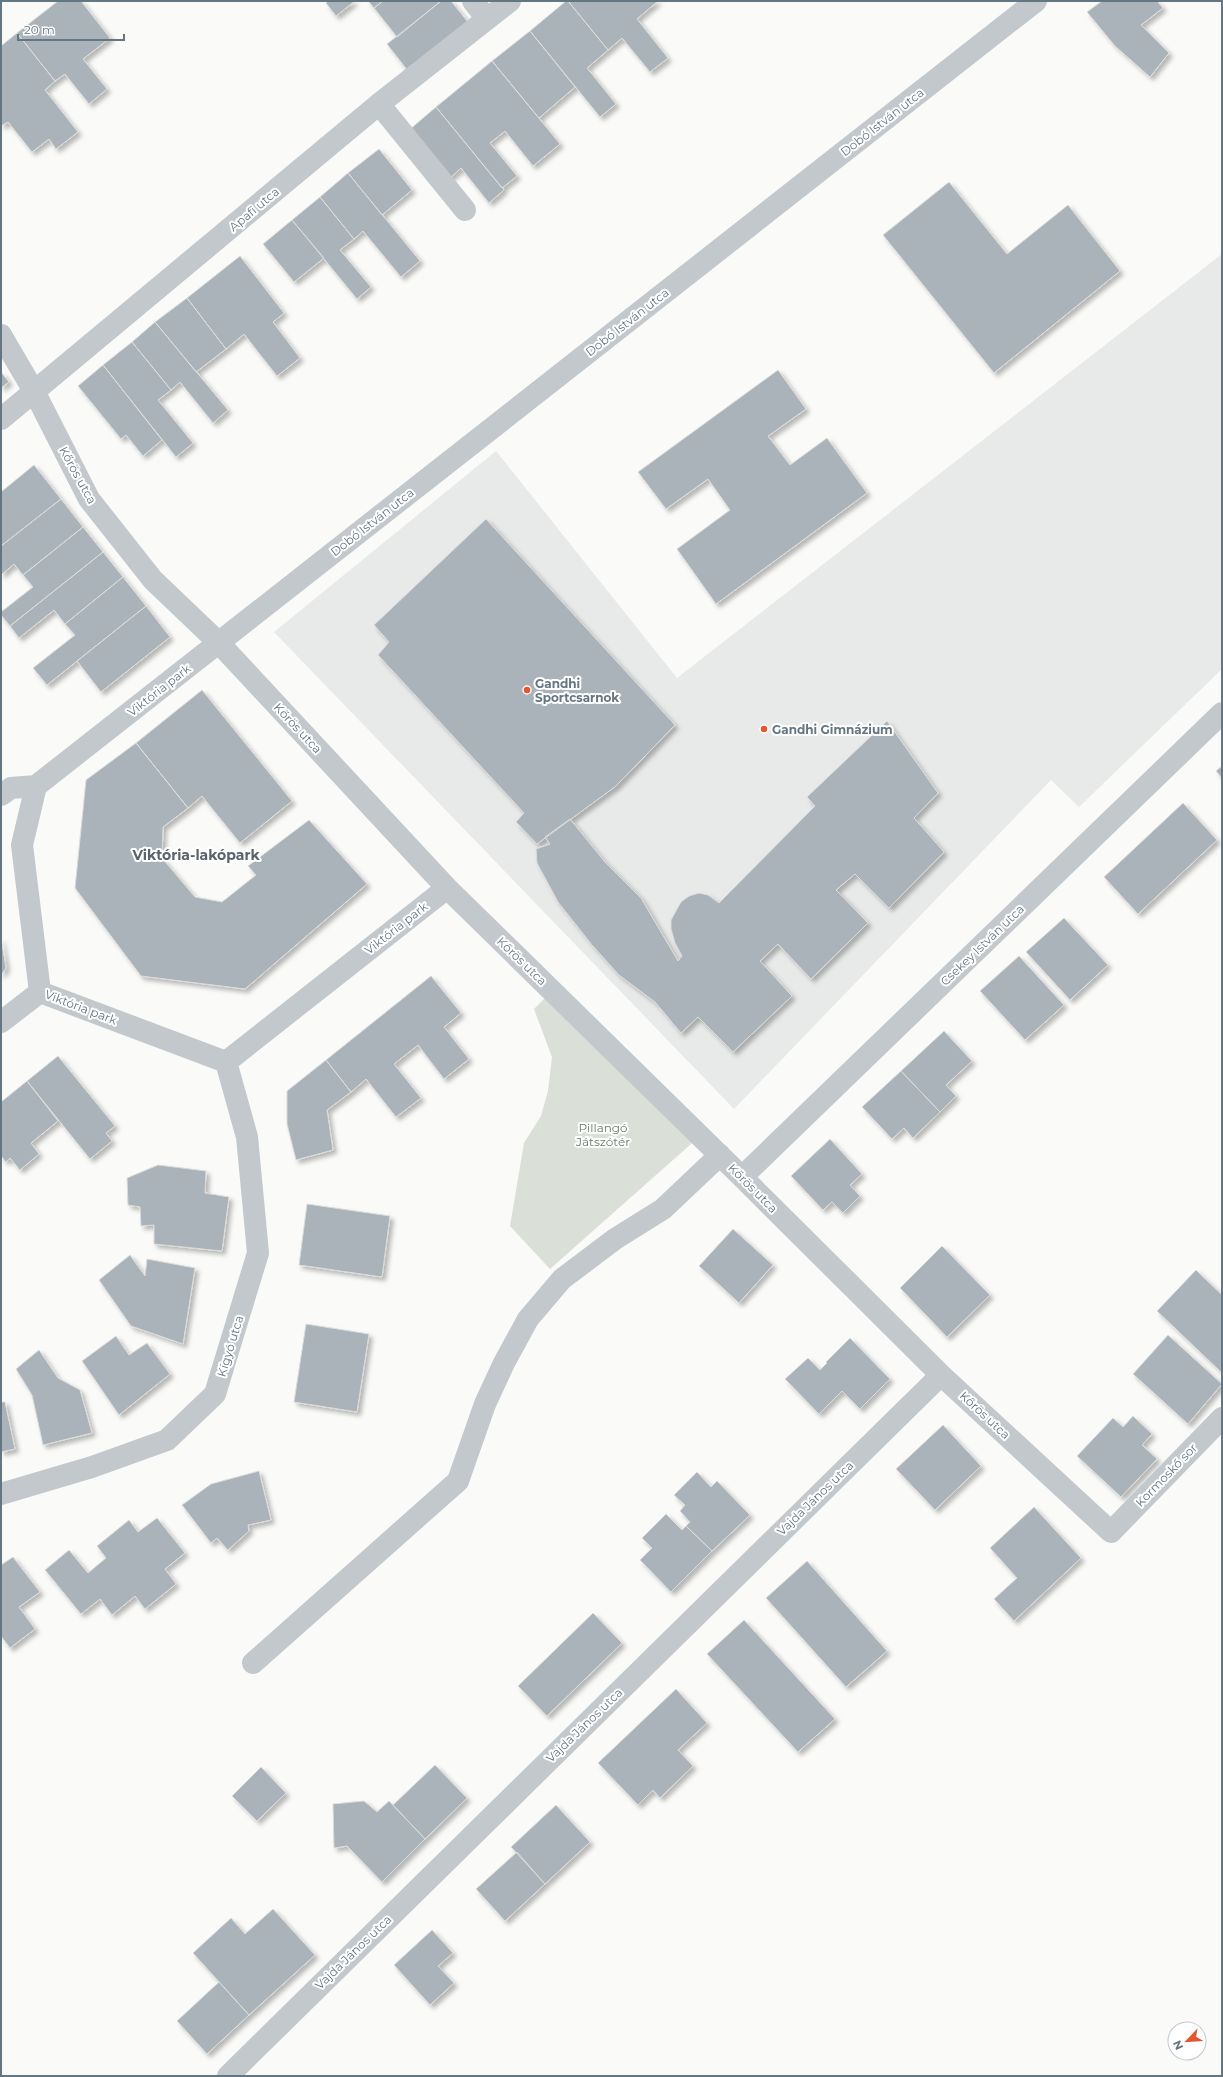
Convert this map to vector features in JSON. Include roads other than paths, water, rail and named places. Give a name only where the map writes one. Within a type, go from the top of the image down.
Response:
[{"type":"street","points":[[473,1],[487,19]]},
{"type":"street","name":"Apafi utca","points":[[1,419],[379,104],[510,1]]},
{"type":"street","name":"Dobó István utca","points":[[219,642],[1036,1]]},
{"type":"street","points":[[379,104],[464,210]]},
{"type":"street","name":"Kőrös utca","points":[[1,336],[34,393],[89,499],[153,580],[219,642],[447,888],[720,1155],[940,1374],[1111,1532]]},
{"type":"street","name":"Viktória park","points":[[219,642],[36,786],[22,845],[40,992],[226,1062],[447,888]]},
{"type":"street","name":"Csekey István utca","points":[[742,1177],[1222,713]]},
{"type":"street","points":[[1,795],[10,788],[36,786]]},
{"type":"street","points":[[1,1022],[40,992]]},
{"type":"street","name":"Kígyó utca","points":[[1,1494],[92,1467],[167,1440],[215,1394],[258,1253],[247,1137],[226,1062]]},
{"type":"street","points":[[253,1663],[458,1482],[485,1404],[504,1363],[528,1318],[562,1279],[615,1240],[663,1209],[720,1155]]},
{"type":"street","name":"Vajda János utca","points":[[228,2076],[940,1374]]},
{"type":"street","name":"Kormoskő sor","points":[[1111,1532],[1222,1418]]},
{"type":"place","name":"Gandhi Sportcsarnok","points":[[527,690]]},
{"type":"place","name":"Gandhi Gimnázium","points":[[764,729]]},
{"type":"district","name":"Viktória-lakópark","points":[[196,855]]},
{"type":"park label","name":"Pillangó Játszótér","points":[[603,1134]]}]
